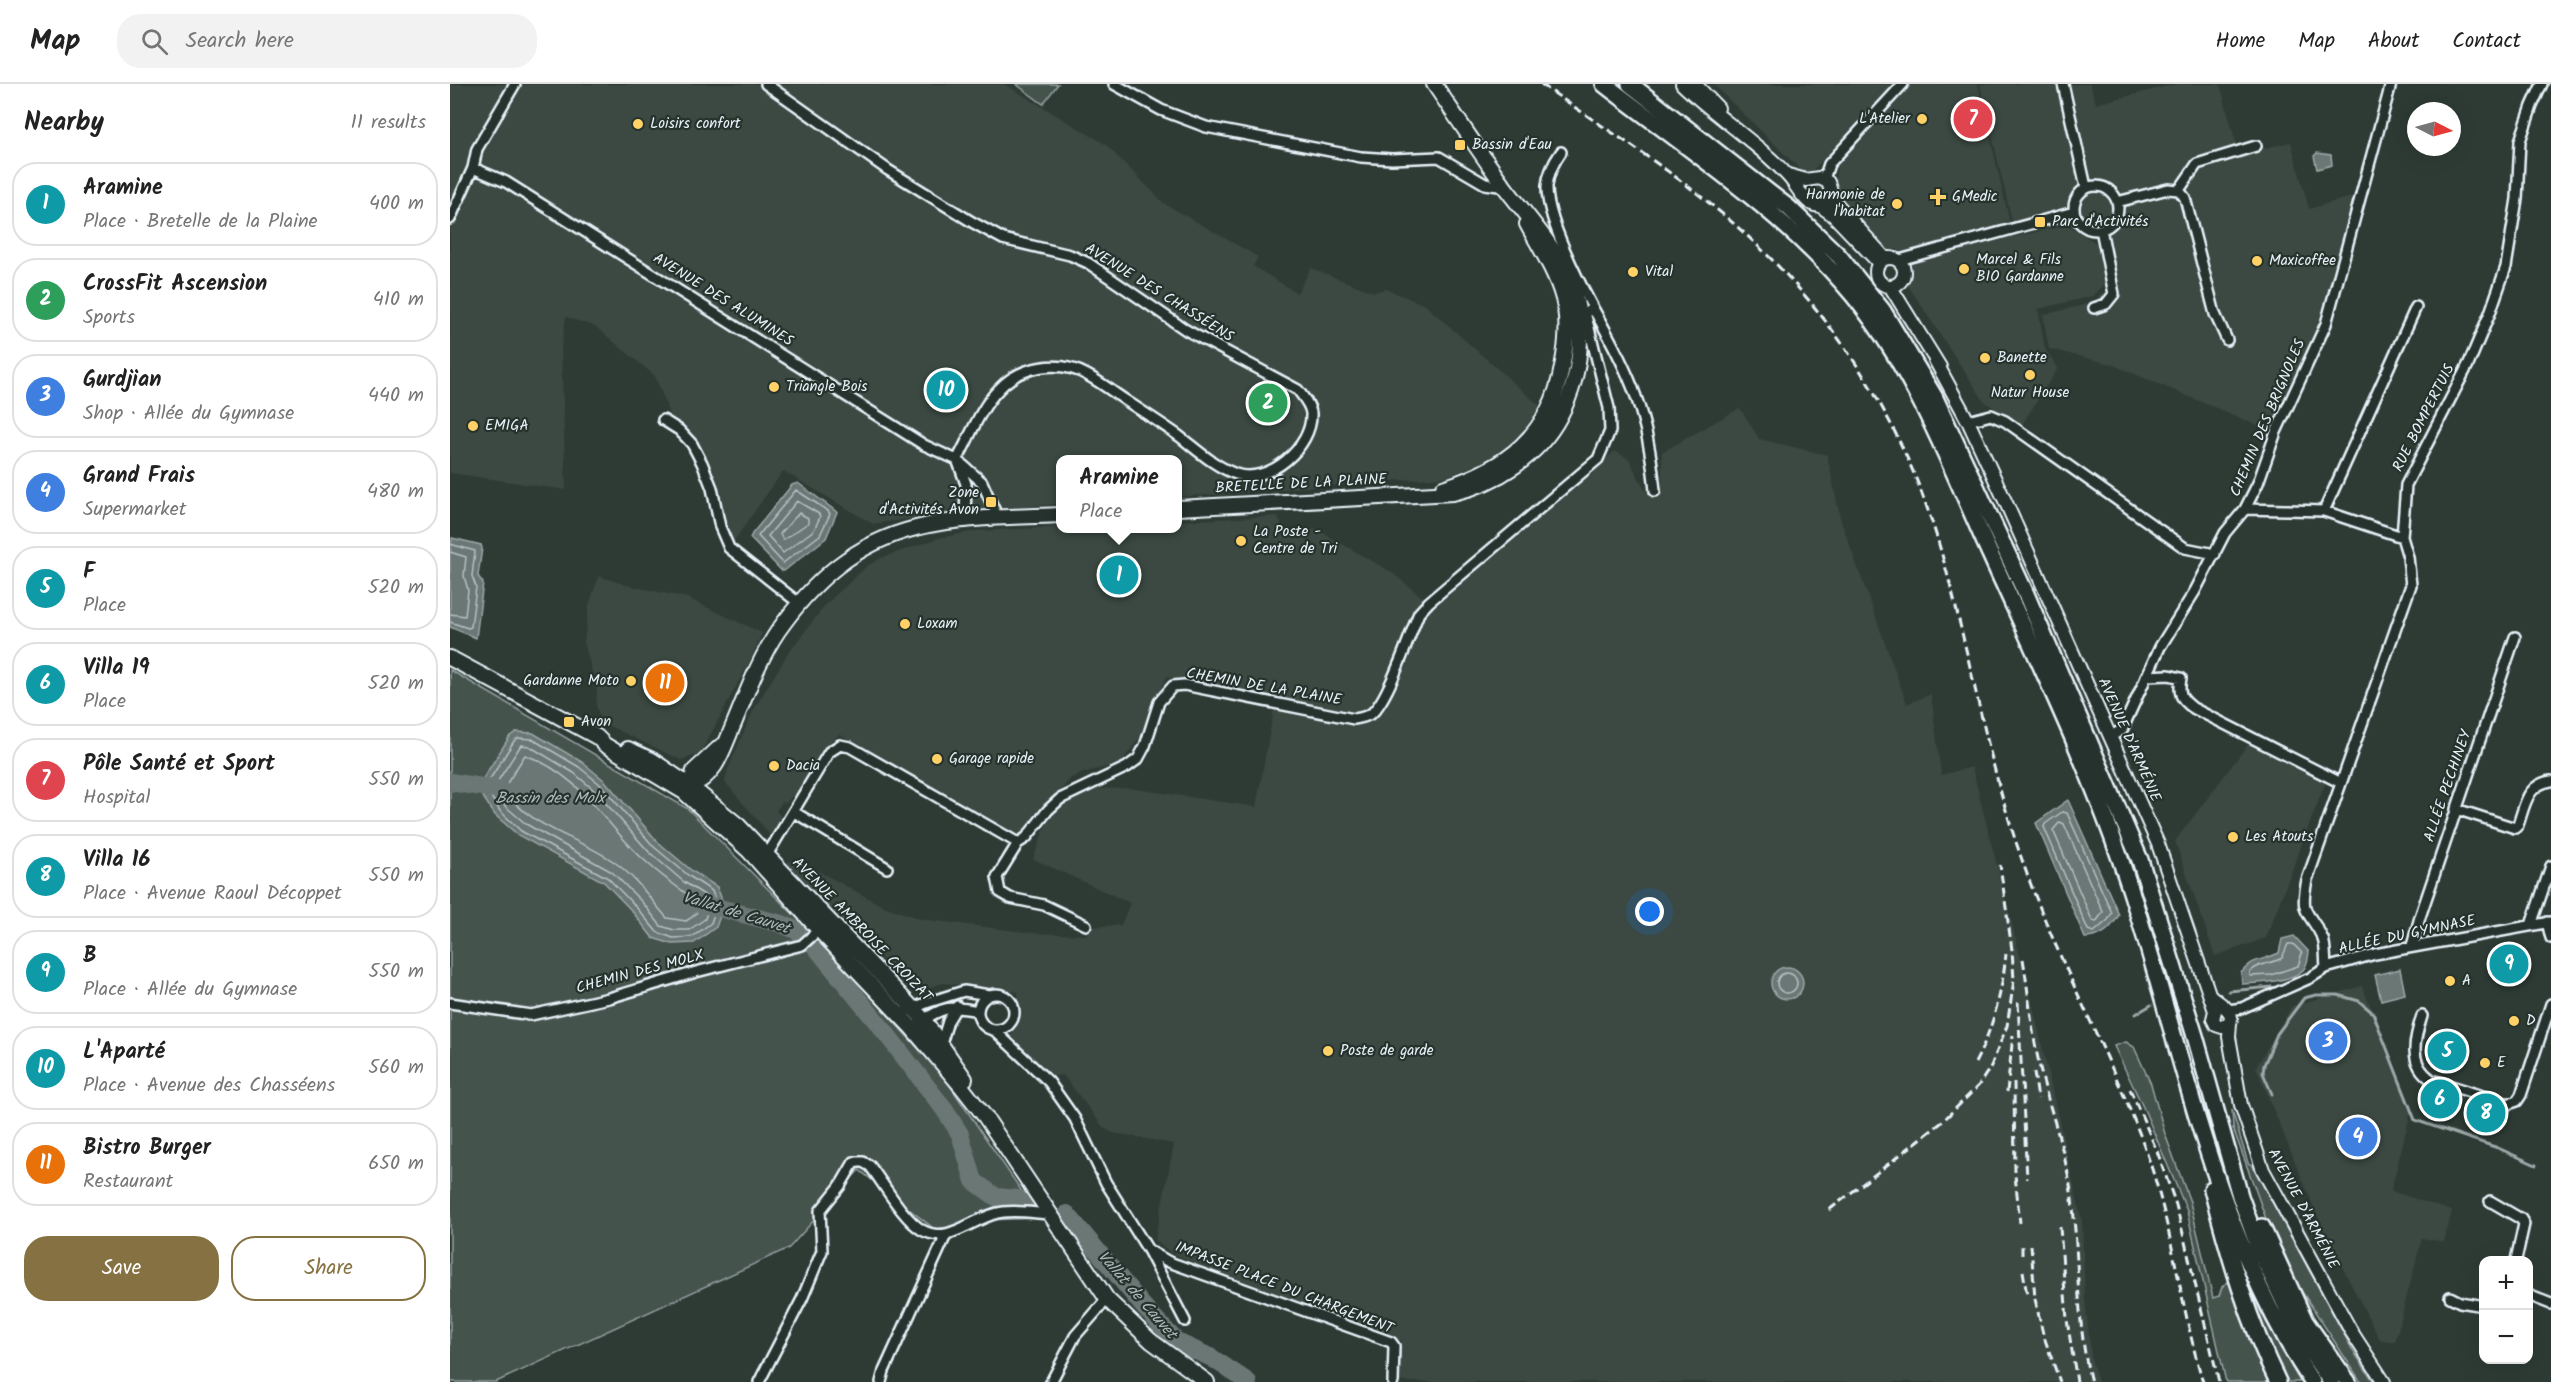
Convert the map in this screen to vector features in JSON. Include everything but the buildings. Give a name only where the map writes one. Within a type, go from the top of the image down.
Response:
[{"type":"highway","points":[[1604,84],[1723,175],[1821,259],[1855,297],[1889,346],[1916,394],[2093,786],[2138,910],[2197,1115],[2233,1221],[2291,1350],[2312,1382]]},
{"type":"highway","points":[[1630,84],[1772,194],[1839,256],[1883,311],[1913,357],[1934,396],[2026,594],[2140,860],[2206,1075],[2249,1195],[2277,1261],[2305,1321],[2348,1382]]},
{"type":"highway","points":[[2206,1075],[2226,1153],[2259,1249],[2300,1336],[2331,1382]]},
{"type":"highway","points":[[2197,1115],[2204,1160],[2231,1261],[2262,1350],[2278,1382]]},
{"type":"main road","name":"BRETELLE DE LA PLAINE","points":[[1182,508],[1453,493],[1471,489],[1496,478],[1520,462],[1552,430],[1574,386],[1580,356],[1581,313],[1572,282],[1556,253],[1506,187],[1434,84]]},
{"type":"main road","points":[[687,789],[706,777],[720,758],[726,740],[777,633],[837,564],[885,537],[917,527],[998,518],[1056,515]]},
{"type":"main road","name":"AVENUE AMBROISE CROIZAT","points":[[450,658],[597,737],[608,739],[652,760],[687,789],[739,826],[817,933],[899,1014],[918,1024],[941,1044],[966,1081],[986,1118]]},
{"type":"main road","name":"AVENUE AMBROISE CROIZAT","points":[[817,933],[912,1008],[918,1024],[986,1118],[1107,1299],[1151,1341],[1207,1382]]},
{"type":"street","points":[[450,219],[473,168],[477,149],[515,84]]},
{"type":"street","name":"AVENUE DES CHASSÉENS","points":[[766,84],[888,170],[1002,239],[1049,249],[1088,263],[1186,330],[1298,390],[1306,400],[1311,413],[1309,428],[1300,445],[1279,468],[1252,476],[1236,474],[1085,374],[1059,367],[1031,368],[1015,375],[998,389],[957,460]]},
{"type":"street","points":[[1114,84],[1161,110],[1206,127],[1361,157],[1392,159],[1439,157],[1485,184],[1506,187]]},
{"type":"street","points":[[1682,84],[1700,101],[1730,123]]},
{"type":"street","points":[[1695,84],[1730,123],[1787,175],[1812,204],[1819,205],[1833,215],[1882,260]]},
{"type":"street","points":[[1882,260],[1834,201],[1824,179],[1829,164],[1903,84]]},
{"type":"street","points":[[2063,84],[2086,187]]},
{"type":"street","name":"CHEMIN DES BRIGNOLES","points":[[2111,736],[2122,730],[2171,627],[2195,591],[2225,534],[2245,509],[2333,303],[2391,84]]},
{"type":"street","name":"RUE BOMPERTUIS","points":[[2326,968],[2323,940],[2306,914],[2304,898],[2307,880],[2411,585],[2408,557],[2402,537],[2406,485],[2469,363],[2506,267],[2517,199],[2520,141],[2542,84]]},
{"type":"street","points":[[2179,190],[2197,164],[2256,146]]},
{"type":"street","points":[[1561,152],[1550,172],[1548,197],[1556,226],[1581,313],[1621,358],[1641,407],[1651,452],[1655,490]]},
{"type":"street","name":"AVENUE DES ALUMINES","points":[[473,168],[506,182],[924,445],[957,460],[982,482],[998,518]]},
{"type":"street","points":[[1787,175],[1810,180],[1824,179]]},
{"type":"street","points":[[1804,196],[1805,187],[1810,180]]},
{"type":"street","points":[[2099,185],[2105,187],[2115,196],[2117,202],[2118,209],[2113,222],[2101,230],[2087,228],[2081,224],[2074,212],[2076,198],[2086,187],[2099,185]]},
{"type":"street","points":[[2117,202],[2168,189],[2179,190],[2185,198],[2215,314],[2228,340]]},
{"type":"street","points":[[1819,205],[1827,202],[1831,191]]},
{"type":"street","points":[[1904,259],[2074,212]]},
{"type":"street","points":[[2094,308],[2106,304],[2114,294],[2101,230]]},
{"type":"street","points":[[1895,258],[1902,264],[1905,272],[1895,284],[1878,279],[1876,271],[1882,260],[1895,258]]},
{"type":"street","name":"AVENUE D'ARMÉNIE","points":[[1895,284],[1916,331],[1971,420],[2158,843],[2208,993],[2226,1019],[2243,1114],[2263,1170],[2351,1331],[2384,1382]]},
{"type":"street","points":[[2325,511],[2416,307]]},
{"type":"street","name":"CHEMIN DE LA PLAINE","points":[[1018,843],[1026,838],[1048,810],[1060,799],[1127,767],[1138,759],[1145,746],[1159,702],[1173,686],[1184,685],[1354,719],[1364,718],[1371,713],[1382,699],[1419,613],[1429,602],[1598,459],[1605,446],[1610,431],[1609,408],[1581,313]]},
{"type":"street","points":[[1971,420],[1992,415],[2005,421],[2185,548],[2215,554]]},
{"type":"street","points":[[663,420],[679,430],[692,444],[702,463],[712,488],[720,527],[729,548],[800,604]]},
{"type":"street","points":[[957,460],[966,484],[965,522]]},
{"type":"street","points":[[2245,509],[2325,511],[2402,537]]},
{"type":"street","name":"ALLÉE PECHINEY","points":[[2412,946],[2417,925],[2515,637]]},
{"type":"street","points":[[2146,676],[2169,675],[2181,678],[2178,691],[2182,700],[2193,708],[2342,783]]},
{"type":"street","points":[[765,860],[829,752],[840,745],[850,747],[1018,843],[997,877],[1000,892],[1016,900],[1044,905],[1086,925]]},
{"type":"street","points":[[2456,809],[2515,828],[2530,790],[2536,785],[2551,781]]},
{"type":"street","points":[[794,812],[887,868]]},
{"type":"street","points":[[2531,925],[2551,866]]},
{"type":"street","points":[[2549,922],[2551,938]]},
{"type":"street","name":"ALLÉE DU GYMNASE","points":[[2226,1019],[2242,1008],[2326,968],[2412,946],[2549,922]]},
{"type":"street","name":"CHEMIN DES MOLX","points":[[450,1003],[531,1015],[609,998],[696,972],[802,945],[817,933]]},
{"type":"street","points":[[899,1014],[964,991],[989,995],[1000,994],[1006,996],[1014,1010],[1008,1025],[994,1030]]},
{"type":"street","points":[[989,995],[981,1001],[978,1011],[980,1022],[994,1030],[1049,1082],[1075,1119],[1106,1183],[1148,1250],[1185,1321]]},
{"type":"street","points":[[2422,1016],[2416,1032],[2414,1056],[2424,1075],[2432,1080],[2508,1104],[2517,1101],[2521,1095],[2551,1004]]},
{"type":"street","points":[[918,1024],[944,1009],[957,1006],[978,1011]]},
{"type":"street","points":[[941,1044],[948,1021],[957,1006]]},
{"type":"street","points":[[759,1382],[802,1299],[822,1251],[820,1211],[854,1162],[863,1162],[870,1166],[903,1211],[921,1229],[936,1235],[946,1235],[984,1216],[1004,1212],[1049,1214]]},
{"type":"street","points":[[2490,1201],[2521,1219],[2524,1224],[2517,1256]]},
{"type":"street","points":[[881,1382],[946,1235]]},
{"type":"street","name":"IMPASSE PLACE DU CHARGEMENT","points":[[1148,1250],[1169,1262],[1391,1342],[1394,1346],[1394,1382]]},
{"type":"street","points":[[2450,1297],[2460,1302],[2479,1305]]},
{"type":"street","points":[[2533,1297],[2551,1304]]},
{"type":"street","points":[[1051,1382],[1075,1336],[1107,1299]]},
{"type":"shaded area","name":"Zone d'Activités Avon","points":[[450,84],[1004,84],[1105,144],[1165,204],[1258,257],[1253,266],[1297,293],[1311,268],[1373,292],[1386,289],[1425,305],[1541,407],[1518,438],[1487,462],[1444,477],[1182,497],[1182,455],[1056,455],[1056,504],[948,513],[873,524],[783,471],[731,545],[695,445],[671,417],[655,376],[596,327],[566,317],[561,348],[566,490],[450,473]]},
{"type":"shaded area","points":[[1016,84],[1058,84],[1043,104]]},
{"type":"shaded area","points":[[1713,84],[1894,84],[1813,170],[1804,173]]},
{"type":"shaded area","points":[[1912,84],[1978,84],[2013,237],[2068,225],[2096,243],[2105,284],[2093,296],[2038,309],[2045,349],[2058,368],[2021,426],[1984,401],[1909,287],[1905,278],[1908,266],[1897,249],[1882,250],[1837,193],[1838,162],[1855,147]]},
{"type":"shaded area","points":[[1980,84],[2090,84],[2096,104],[2176,84],[2220,84],[2239,154],[2291,142],[2309,209],[2358,195],[2329,307],[2273,432],[2111,364],[2049,349],[2043,315],[2091,303],[2107,290],[2099,240],[2071,223],[2015,234]]},
{"type":"shaded area","points":[[1740,408],[1759,439],[1827,455],[1841,521],[1907,704],[1931,694],[1941,775],[1972,767],[2035,1015],[2082,1221],[2085,1300],[2092,1362],[2098,1382],[1398,1382],[1398,1353],[1402,1341],[1185,1259],[1170,1252],[1155,1240],[1174,1144],[1113,1133],[1104,1128],[1063,1075],[1054,1076],[1011,1039],[1019,1009],[1018,992],[943,983],[916,992],[908,988],[871,947],[843,924],[784,863],[791,861],[807,865],[883,906],[921,919],[1034,933],[1087,935],[1088,927],[1121,925],[1130,903],[1033,859],[1051,812],[1063,801],[1074,795],[1101,789],[1129,788],[1256,807],[1275,703],[1376,720],[1428,611],[1615,451],[1629,459],[1645,490],[1662,491],[1662,452]]},
{"type":"shaded area","points":[[1277,516],[1285,531],[1316,529],[1391,572],[1426,600],[1416,611],[1378,698],[1368,709],[1351,713],[1166,677],[1140,737],[1121,763],[1071,778],[1028,830],[1021,834],[1013,833],[839,734],[817,757],[795,797],[792,796],[786,803],[782,802],[776,811],[781,816],[772,837],[725,782],[728,769],[753,711],[788,653],[826,604],[867,566],[881,558],[939,538],[976,531],[1056,527],[1056,533],[1182,533],[1182,521]]},
{"type":"shaded area","points":[[599,576],[626,585],[687,598],[762,633],[752,657],[700,754],[681,760],[601,722],[596,705],[597,691],[584,642],[589,605]]},
{"type":"shaded area","points":[[450,670],[688,809],[826,947],[944,1077],[1040,1218],[987,1220],[950,1241],[859,1170],[789,1248],[496,1382],[450,1382]]},
{"type":"shaded area","points":[[2249,743],[2326,781],[2266,938],[2215,956],[2175,841]]},
{"type":"shaded area","points":[[2362,986],[2412,1107],[2391,1191],[2452,1211],[2444,1242],[2422,1238],[2395,1342],[2380,1340],[2324,1232],[2256,1067],[2292,1006]]},
{"type":"shaded area","points":[[2126,1042],[2134,1047],[2151,1084],[2165,1134],[2190,1202],[2213,1298],[2219,1296],[2222,1287],[2228,1282],[2272,1382],[2226,1382],[2187,1211],[2144,1109],[2114,1046]]},
{"type":"shaded area","points":[[2232,1110],[2248,1163],[2252,1165],[2352,1349],[2374,1382],[2361,1382],[2293,1278],[2269,1227],[2233,1128]]},
{"type":"shaded area","points":[[2245,1284],[2300,1382],[2285,1382],[2270,1353]]},
{"type":"water","points":[[2317,153],[2331,155],[2332,165],[2317,169],[2314,156]]},
{"type":"water","points":[[798,483],[837,512],[826,538],[784,571],[750,538],[792,485]]},
{"type":"water","points":[[452,538],[481,545],[482,548],[478,576],[483,583],[476,638],[450,627]]},
{"type":"water","name":"Bassin des Molx","points":[[516,732],[533,733],[582,762],[605,781],[658,842],[692,871],[717,887],[724,905],[716,927],[694,943],[672,944],[653,938],[632,911],[604,882],[518,835],[495,815],[477,788],[510,736]]},
{"type":"water","points":[[2068,800],[2119,915],[2105,931],[2091,938],[2085,938],[2036,823]]},
{"type":"water","points":[[2294,936],[2309,952],[2307,964],[2303,970],[2283,979],[2242,984],[2241,973],[2246,968],[2279,953],[2282,939]]},
{"type":"water","points":[[1787,967],[1799,971],[1803,983],[1799,995],[1787,999],[1775,995],[1771,983],[1775,971]]},
{"type":"water","points":[[2400,969],[2405,994],[2381,1000],[2375,975]]},
{"type":"waterway","name":"Vallat de Cauvet","points":[[450,782],[501,790]]},
{"type":"waterway","name":"Vallat de Cauvet","points":[[699,903],[782,924],[806,935],[944,1109],[960,1134],[974,1181],[996,1197],[1029,1200]]},
{"type":"waterway","points":[[2229,991],[2272,987]]},
{"type":"waterway","points":[[2272,1094],[2263,1073],[2277,1034],[2304,998],[2316,995],[2338,995],[2359,1001],[2373,1013],[2415,1120],[2498,1148],[2536,1165]]},
{"type":"waterway","points":[[2136,1014],[2151,1005]]},
{"type":"waterway","name":"Vallat de Cauvet","points":[[1067,1214],[1143,1306],[1177,1342],[1212,1358],[1248,1382]]},
{"type":"railway","points":[[1541,84],[1629,144],[1714,207],[1789,277],[1851,357],[1878,400],[1901,445],[1938,541],[1995,772],[2018,848],[2046,922],[2127,1103],[2152,1170],[2203,1382]]},
{"type":"railway","points":[[1829,1210],[1941,1123],[1979,1085],[1991,1066],[2007,1026],[2014,980],[2000,865]]},
{"type":"railway","points":[[1975,1063],[1996,1010],[2006,954]]},
{"type":"railway","points":[[2023,959],[2036,1050],[2065,1159],[2071,1192],[2082,1335],[2091,1382]]},
{"type":"railway","points":[[2018,1002],[2027,1179]]},
{"type":"railway","points":[[2007,1092],[2013,1035]]},
{"type":"railway","points":[[2034,1072],[2038,1099]]},
{"type":"railway","points":[[2014,1082],[2015,1175],[2020,1223]]},
{"type":"railway","points":[[2130,1089],[2157,1151],[2176,1205],[2219,1382]]},
{"type":"railway","points":[[2060,1227],[2067,1320],[2077,1382]]},
{"type":"railway","points":[[2031,1245],[2035,1299],[2043,1334],[2060,1382]]},
{"type":"railway","points":[[2022,1246],[2022,1255]]},
{"type":"railway","points":[[2023,1271],[2027,1295]]},
{"type":"place","name":"L'Atelier","points":[[1922,119]]},
{"type":"place","name":"Pôle Santé et Sport","points":[[1973,119]]},
{"type":"place","name":"Loisirs confort","points":[[638,124]]},
{"type":"place","name":"Bassin d'Eau","points":[[1460,145]]},
{"type":"place","name":"GMedic","points":[[1938,197]]},
{"type":"place","name":"Harmonie de l'habitat","points":[[1897,204]]},
{"type":"place","name":"Parc d'Activités","points":[[2040,222]]},
{"type":"place","name":"Maxicoffee","points":[[2257,261]]},
{"type":"place","name":"Marcel & Fils BIO Gardanne","points":[[1964,269]]},
{"type":"place","name":"Vital","points":[[1633,272]]},
{"type":"place","name":"Banette","points":[[1985,358]]},
{"type":"place","name":"Natur House","points":[[2030,375]]},
{"type":"place","name":"Triangle Bois","points":[[774,387]]},
{"type":"place","name":"L'Aparté","points":[[946,390]]},
{"type":"place","name":"CrossFit Ascension","points":[[1268,403]]},
{"type":"place","name":"EMIGA","points":[[473,426]]},
{"type":"place","name":"Zone d'Activités Avon","points":[[991,502]]},
{"type":"place","name":"La Poste - Centre de Tri","points":[[1241,541]]},
{"type":"place","name":"Aramine","points":[[1119,575]]},
{"type":"place","name":"Loxam","points":[[905,624]]},
{"type":"place","name":"Gardanne Moto","points":[[631,681]]},
{"type":"place","name":"Bistro Burger","points":[[665,683]]},
{"type":"place","name":"Avon","points":[[569,722]]},
{"type":"place","name":"Garage rapide","points":[[937,759]]},
{"type":"place","name":"Dacia","points":[[774,766]]},
{"type":"place","name":"Les Atouts","points":[[2233,837]]},
{"type":"place","name":"B","points":[[2509,964]]},
{"type":"place","name":"A","points":[[2450,981]]},
{"type":"place","name":"D","points":[[2514,1021]]},
{"type":"place","name":"Gurdjian","points":[[2328,1041]]},
{"type":"place","name":"Poste de garde","points":[[1328,1051]]},
{"type":"place","name":"F","points":[[2447,1051]]},
{"type":"place","name":"E","points":[[2485,1063]]},
{"type":"place","name":"Villa 19","points":[[2440,1099]]},
{"type":"place","name":"Villa 16","points":[[2486,1113]]},
{"type":"place","name":"Grand Frais","points":[[2358,1137]]}]
